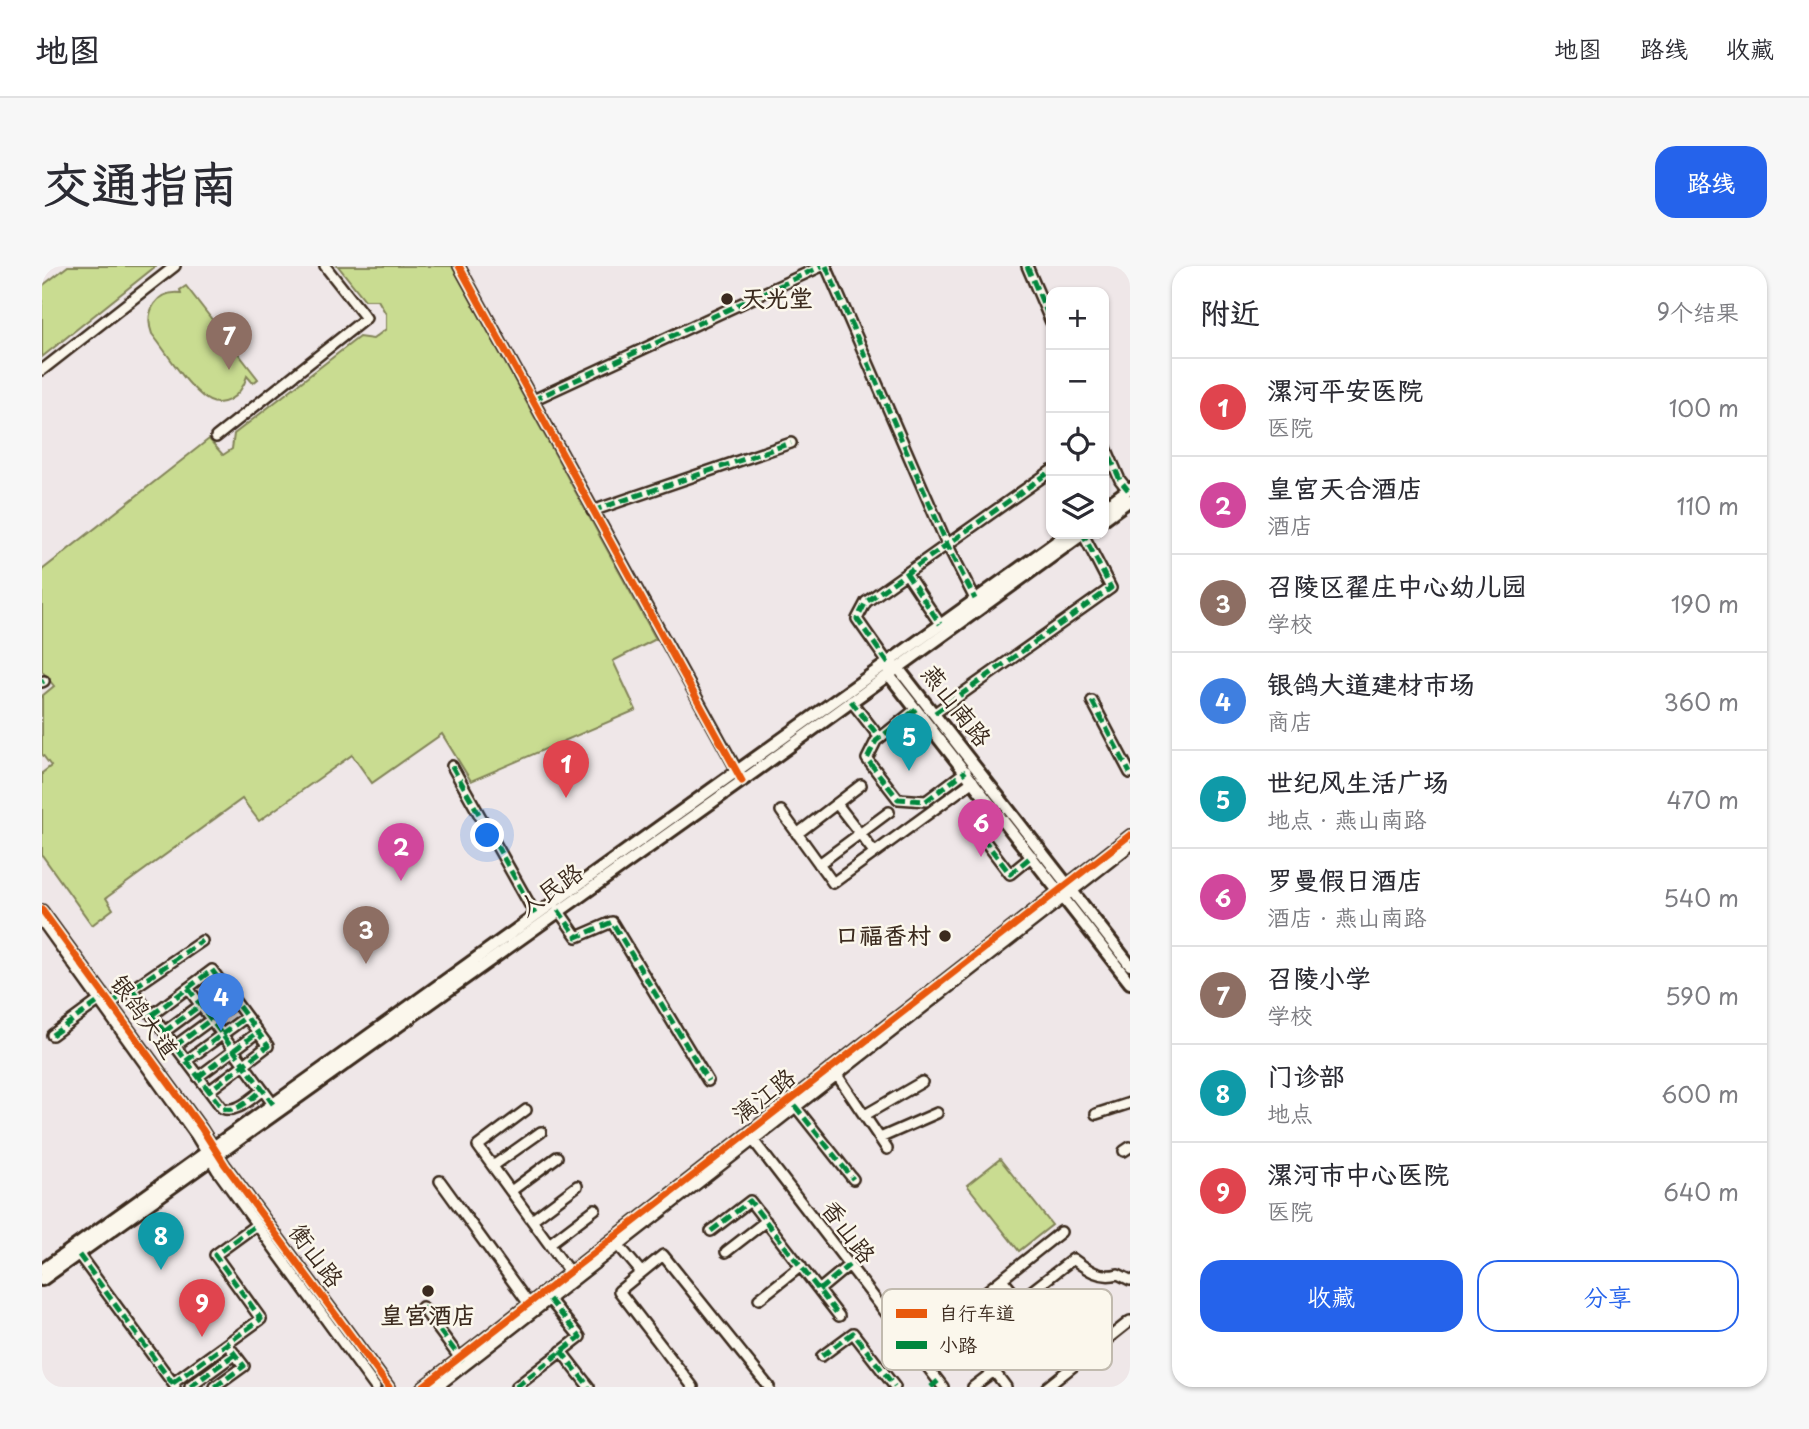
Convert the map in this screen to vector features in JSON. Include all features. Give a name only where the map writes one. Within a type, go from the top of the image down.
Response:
[{"type":"main road","points":[[1109,504],[1129,493]]},
{"type":"main road","points":[[1109,514],[1129,493]]},
{"type":"main road","name":"人民路","points":[[42,1270],[123,1218],[742,781],[851,701],[940,624],[1060,539]]},
{"type":"main road","name":"人民路","points":[[212,1153],[273,1104],[736,770],[892,668],[1076,539]]},
{"type":"main road","name":"燕山南路","points":[[892,668],[916,709],[969,776],[994,801],[1065,890],[1130,965]]},
{"type":"main road","name":"燕山南路","points":[[892,668],[935,713],[1032,856],[1065,890],[1130,983]]},
{"type":"main road","name":"人民路","points":[[42,1280],[79,1255],[123,1218]]},
{"type":"street","points":[[42,370],[175,266]]},
{"type":"street","points":[[216,437],[366,318],[326,266]]},
{"type":"street","points":[[459,266],[742,781]]},
{"type":"street","points":[[533,401],[824,266],[947,544],[975,599]]},
{"type":"street","points":[[1027,266],[1046,310]]},
{"type":"street","points":[[592,511],[791,443]]},
{"type":"street","points":[[1109,455],[1129,493]]},
{"type":"street","points":[[892,668],[857,619],[866,602],[1046,475]]},
{"type":"street","points":[[935,713],[1111,588],[1086,539]]},
{"type":"street","points":[[906,573],[940,624]]},
{"type":"street","points":[[851,701],[880,738]]},
{"type":"street","points":[[1092,701],[1130,774]]},
{"type":"street","points":[[916,709],[880,738],[867,759],[898,799],[926,801],[969,776]]},
{"type":"street","points":[[452,766],[535,914]]},
{"type":"street","points":[[781,811],[833,883],[969,776]]},
{"type":"street","points":[[797,834],[861,785]]},
{"type":"street","points":[[994,801],[972,824],[1010,874],[1032,856]]},
{"type":"street","points":[[837,804],[874,852]]},
{"type":"street","points":[[819,864],[889,811]]},
{"type":"street","name":"漓江路","points":[[422,1387],[463,1362],[549,1299],[616,1242],[1065,890],[1130,835]]},
{"type":"street","name":"漓江路","points":[[1065,890],[1130,846]]},
{"type":"street","name":"银鸽大道","points":[[42,910],[212,1153]]},
{"type":"street","points":[[558,910],[577,937],[612,922],[708,1081]]},
{"type":"street","name":"银鸽大道","points":[[42,921],[105,1001]]},
{"type":"street","points":[[51,1035],[105,1001],[132,989],[202,941]]},
{"type":"street","points":[[152,1015],[212,970],[225,987],[268,1046],[209,1091]]},
{"type":"street","points":[[164,1032],[225,987]]},
{"type":"street","points":[[188,988],[273,1104]]},
{"type":"street","points":[[132,989],[222,1108],[236,1110],[263,1090]]},
{"type":"street","points":[[175,1046],[235,1002]]},
{"type":"street","points":[[186,1061],[246,1017]]},
{"type":"street","points":[[198,1077],[258,1032]]},
{"type":"street","points":[[834,1070],[887,1149]]},
{"type":"street","name":"漓江路","points":[[750,1136],[794,1106],[834,1070]]},
{"type":"street","points":[[865,1115],[922,1082]]},
{"type":"street","points":[[1096,1114],[1130,1103]]},
{"type":"street","points":[[794,1106],[853,1179]]},
{"type":"street","points":[[526,1110],[478,1146],[570,1273]]},
{"type":"street","points":[[880,1138],[937,1113]]},
{"type":"street","points":[[493,1166],[541,1132]]},
{"type":"street","name":"香山路","points":[[750,1136],[882,1310]]},
{"type":"street","name":"衡山路","points":[[212,1153],[257,1225],[375,1387]]},
{"type":"street","name":"衡山路","points":[[212,1153],[389,1387]]},
{"type":"street","points":[[511,1191],[557,1157]]},
{"type":"street","points":[[440,1181],[529,1304]]},
{"type":"street","points":[[532,1220],[577,1186]]},
{"type":"street","points":[[711,1231],[750,1201],[839,1316]]},
{"type":"street","points":[[549,1244],[595,1209]]},
{"type":"street","points":[[726,1252],[766,1221]]},
{"type":"street","points":[[79,1255],[174,1385],[261,1319],[215,1255],[257,1225]]},
{"type":"street","points":[[989,1289],[1061,1232]]},
{"type":"street","points":[[616,1242],[641,1272]]},
{"type":"street","name":"漓江路","points":[[437,1387],[529,1304],[616,1242]]},
{"type":"street","points":[[694,1387],[619,1291],[663,1255],[769,1387]]},
{"type":"street","points":[[1035,1289],[1073,1259],[1093,1273],[1107,1277],[1118,1274],[1130,1280]]},
{"type":"street","points":[[819,1290],[849,1265]]},
{"type":"street","points":[[759,1299],[801,1266]]},
{"type":"street","points":[[1002,1279],[1010,1289]]},
{"type":"street","points":[[516,1387],[580,1337],[549,1299]]},
{"type":"street","points":[[422,1307],[463,1362]]},
{"type":"street","points":[[1112,1335],[1130,1321]]},
{"type":"street","points":[[822,1356],[853,1333],[895,1387]]},
{"type":"street","points":[[215,1387],[244,1366],[228,1343]]},
{"type":"street","points":[[561,1352],[589,1387]]},
{"type":"street","points":[[190,1387],[235,1354]]},
{"type":"street","name":"香山路","points":[[926,1370],[937,1385]]},
{"type":"street","points":[[1047,1387],[1068,1370]]},
{"type":"street","points":[[974,1387],[994,1371],[1006,1387]]},
{"type":"green space","points":[[68,266],[156,266],[42,357],[42,286]]},
{"type":"green space","points":[[338,266],[452,266],[656,639],[613,661],[636,710],[471,781],[442,734],[372,783],[352,755],[259,821],[242,799],[106,898],[113,909],[92,925],[42,855],[42,773],[51,766],[42,754],[42,696],[54,686],[42,671],[42,570],[209,439],[223,455],[232,449],[234,434],[359,337],[373,339],[386,329],[386,314],[378,300],[365,300]]},
{"type":"green space","points":[[186,286],[258,379],[253,383],[247,376],[240,390],[229,400],[215,403],[194,389],[152,334],[150,318],[154,304],[165,295],[181,293],[180,290]]},
{"type":"green space","points":[[1000,1159],[1052,1225],[1019,1251],[967,1185]]},
{"type":"marked path","points":[[533,400],[822,266]]},
{"type":"marked path","points":[[826,266],[947,544],[975,599]]},
{"type":"marked path","points":[[1027,266],[1046,310]]},
{"type":"marked path","points":[[592,511],[791,443]]},
{"type":"marked path","points":[[1109,455],[1120,480],[1128,490]]},
{"type":"marked path","points":[[888,663],[857,619],[866,602],[1046,475]]},
{"type":"marked path","points":[[935,713],[1111,588],[1086,539]]},
{"type":"marked path","points":[[906,573],[940,624]]},
{"type":"marked path","points":[[851,701],[880,738]]},
{"type":"marked path","points":[[1092,701],[1130,773]]},
{"type":"marked path","points":[[916,709],[876,741],[867,759],[898,799],[926,801],[966,771]]},
{"type":"marked path","points":[[452,766],[535,914]]},
{"type":"marked path","points":[[994,807],[972,824],[1010,874],[1032,856]]},
{"type":"marked path","points":[[558,910],[577,937],[612,922],[708,1081]]},
{"type":"marked path","points":[[110,1004],[202,941]]},
{"type":"marked path","points":[[152,1015],[212,970],[268,1046],[209,1091]]},
{"type":"marked path","points":[[164,1032],[225,987]]},
{"type":"marked path","points":[[188,988],[273,1104]]},
{"type":"marked path","points":[[132,989],[222,1108],[238,1107],[263,1090]]},
{"type":"marked path","points":[[52,1035],[105,997]]},
{"type":"marked path","points":[[175,1046],[235,1002]]},
{"type":"marked path","points":[[186,1061],[246,1017]]},
{"type":"marked path","points":[[198,1077],[258,1032]]},
{"type":"marked path","points":[[795,1106],[853,1179]]},
{"type":"marked path","points":[[711,1231],[750,1201],[839,1316]]},
{"type":"marked path","points":[[173,1383],[261,1319],[215,1255],[256,1225]]},
{"type":"marked path","points":[[79,1255],[175,1387]]},
{"type":"marked path","points":[[819,1290],[849,1265]]},
{"type":"marked path","points":[[516,1387],[580,1337],[549,1299]]},
{"type":"marked path","points":[[422,1307],[463,1362]]},
{"type":"marked path","points":[[822,1356],[853,1333],[895,1387]]},
{"type":"marked path","points":[[215,1387],[244,1366],[227,1344]]},
{"type":"marked path","points":[[561,1351],[589,1387]]},
{"type":"marked path","points":[[190,1387],[235,1354]]},
{"type":"marked path","points":[[931,1387],[938,1381]]},
{"type":"cycle path","points":[[459,266],[742,781]]},
{"type":"cycle path","points":[[422,1387],[1130,835]]},
{"type":"cycle path","points":[[42,910],[389,1387]]},
{"type":"place","name":"天光堂","points":[[727,299]]},
{"type":"place","name":"召陵小学","points":[[229,370]]},
{"type":"place","name":"世纪风生活广场","points":[[909,771]]},
{"type":"place","name":"漯河平安医院","points":[[566,798]]},
{"type":"place","name":"罗曼假日酒店","points":[[981,857]]},
{"type":"place","name":"皇宫天合酒店","points":[[401,881]]},
{"type":"place","name":"口福香村","points":[[945,936]]},
{"type":"place","name":"召陵区翟庄中心幼儿园","points":[[366,964]]},
{"type":"place","name":"银鸽大道建材市场","points":[[221,1031]]},
{"type":"place","name":"门诊部","points":[[161,1270]]},
{"type":"place","name":"皇宫酒店","points":[[428,1291]]},
{"type":"place","name":"漯河市中心医院","points":[[202,1337]]}]
